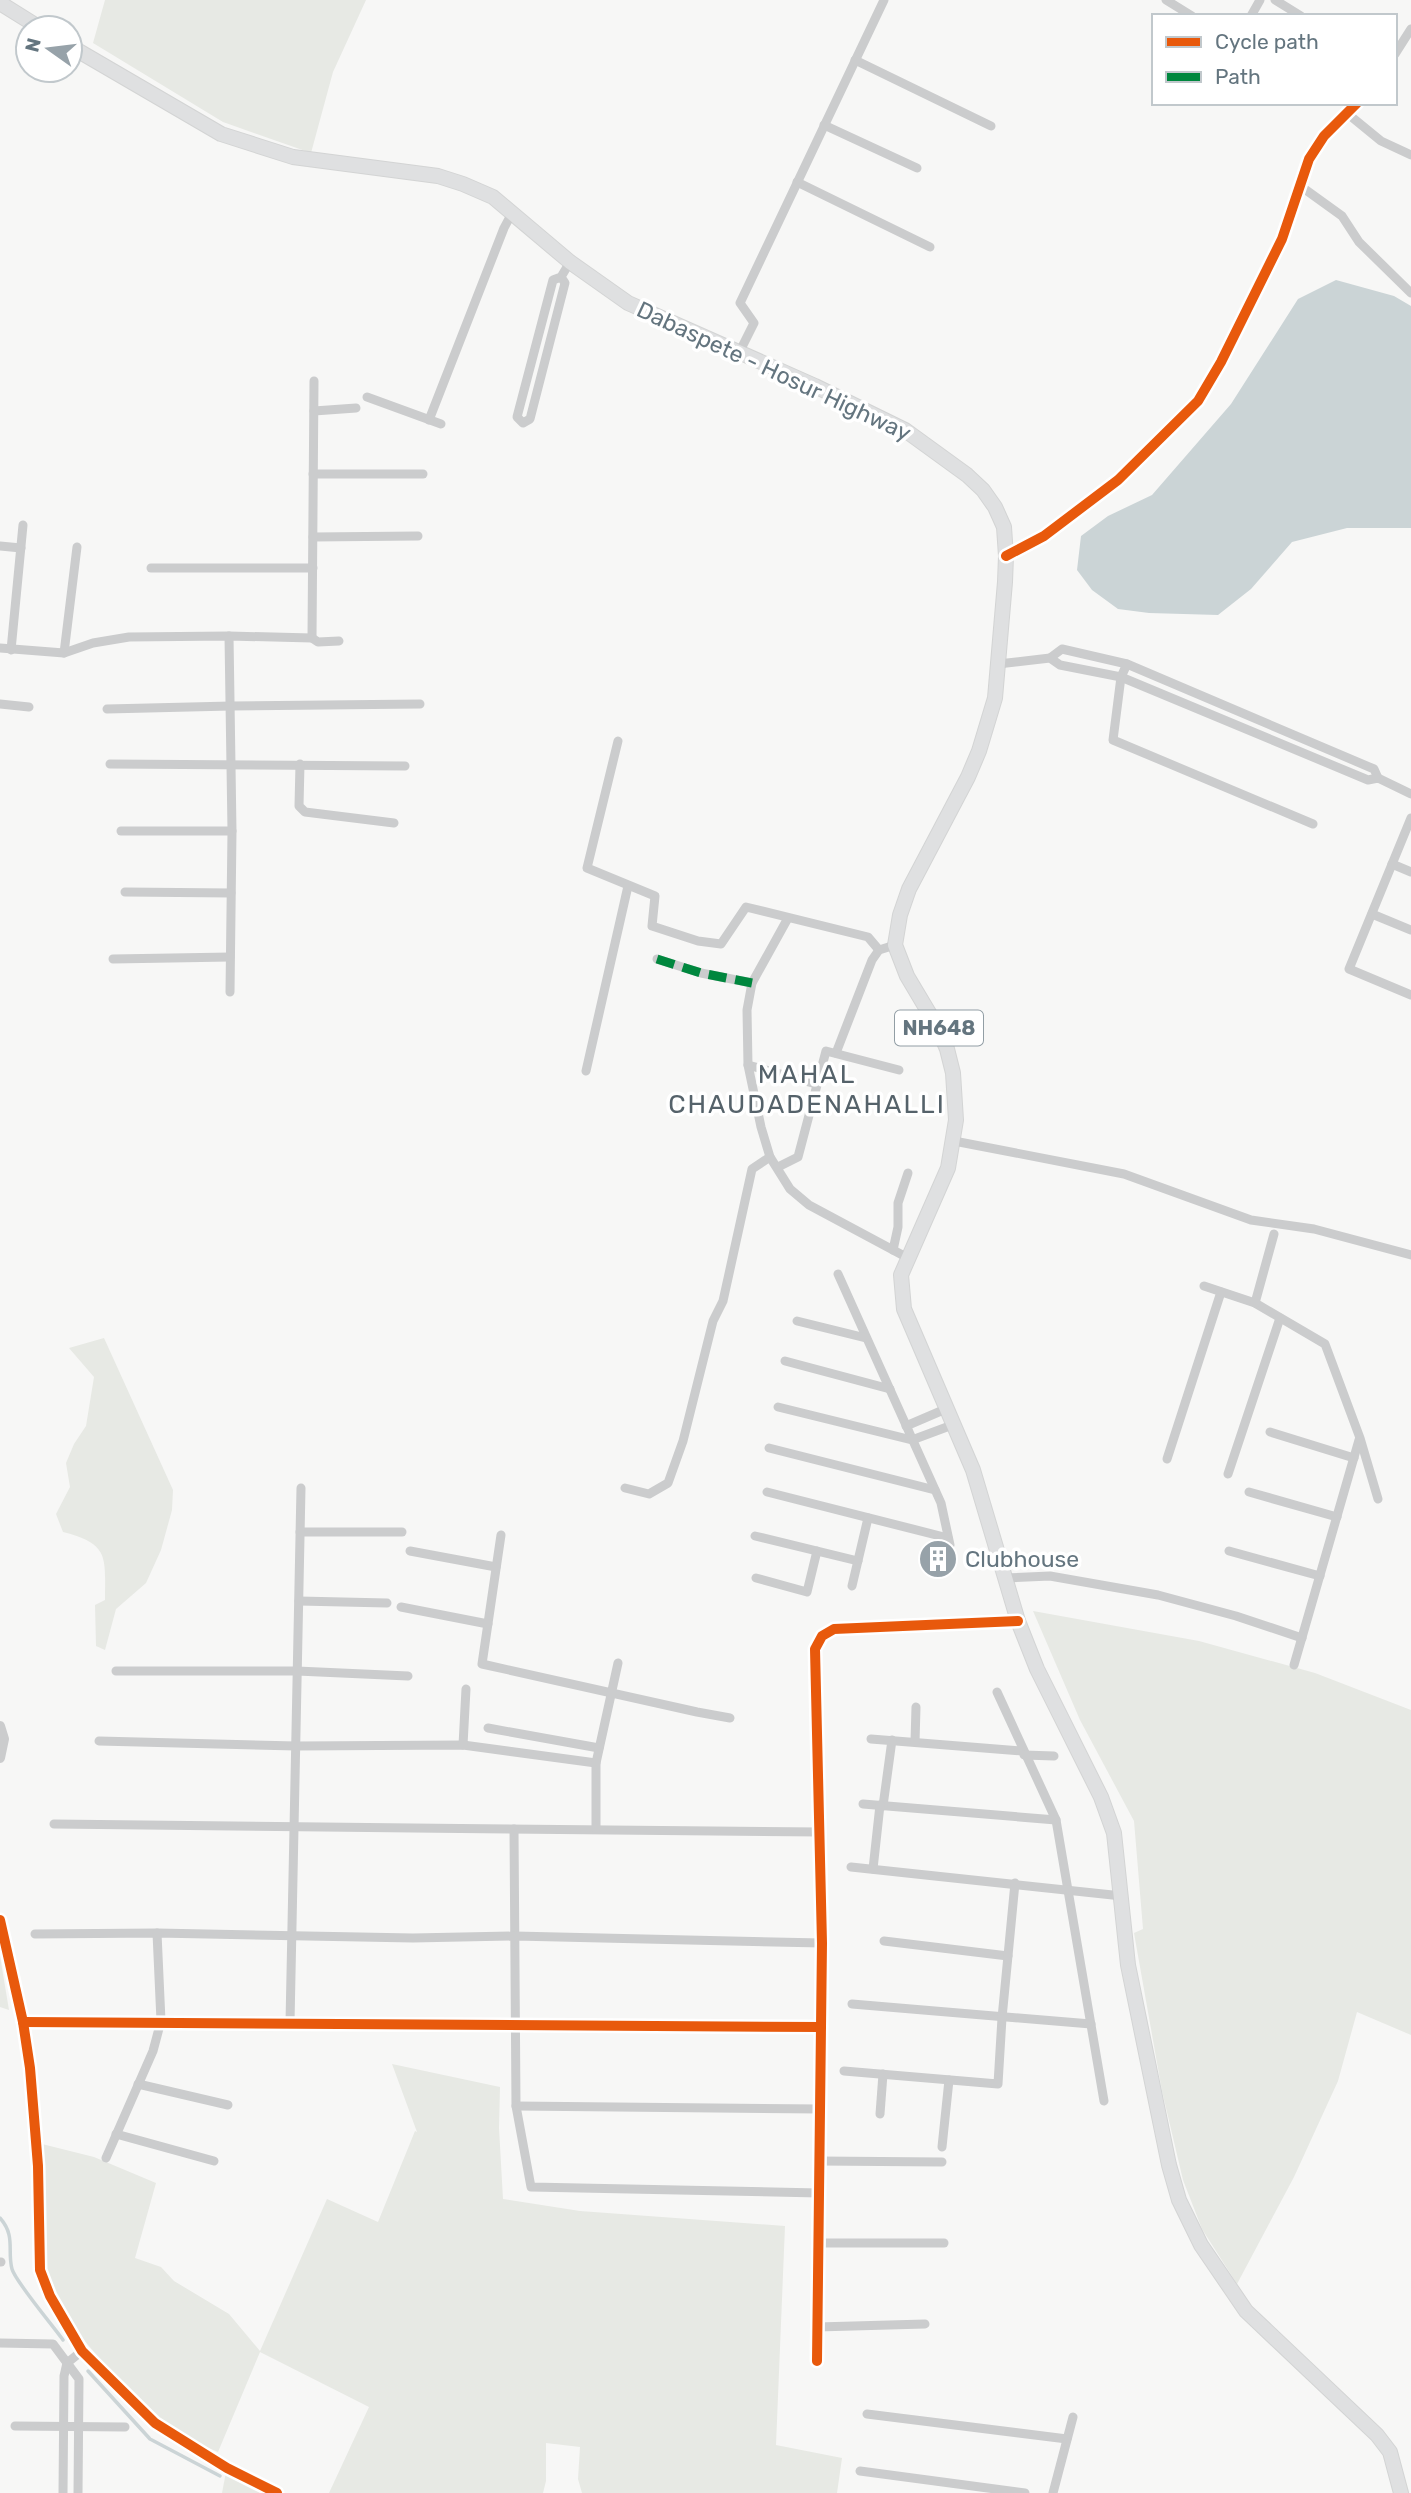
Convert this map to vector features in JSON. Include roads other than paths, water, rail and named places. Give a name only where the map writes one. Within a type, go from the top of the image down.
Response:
[{"type":"highway","points":[[0,3],[18,14]]},
{"type":"highway","name":"Dabaspete - Hosur Highway","points":[[84,54],[221,134],[293,158],[438,176],[493,197],[570,261],[628,303],[905,430],[948,459],[983,490],[1004,527],[1006,556],[995,698],[979,751],[909,889],[895,944]]},
{"type":"highway","name":"NH648","points":[[895,944],[899,959],[947,1048],[953,1073],[956,1121],[948,1168],[901,1275],[904,1309],[973,1470],[1018,1620],[1037,1669],[1101,1797],[1114,1833],[1128,1965],[1169,2165],[1179,2200],[1201,2245],[1247,2311],[1377,2435],[1390,2452],[1401,2493]]},
{"type":"street","points":[[739,353],[754,324],[740,303],[884,0]]},
{"type":"street","points":[[1166,0],[1189,14]]},
{"type":"street","points":[[1275,0],[1298,14]]},
{"type":"street","points":[[1397,51],[1411,29]]},
{"type":"street","points":[[855,60],[991,126]]},
{"type":"street","points":[[1006,556],[1044,536],[1118,480],[1198,401],[1221,362],[1282,239],[1309,159],[1324,135],[1355,105]]},
{"type":"street","points":[[1348,114],[1381,141],[1411,155]]},
{"type":"street","points":[[824,125],[917,168]]},
{"type":"street","points":[[797,182],[930,247]]},
{"type":"street","points":[[1299,185],[1342,216],[1359,243],[1411,293]]},
{"type":"street","points":[[429,421],[503,228],[512,213]]},
{"type":"street","points":[[561,277],[565,284],[530,419],[523,423],[517,417],[553,280],[561,277],[570,261]]},
{"type":"street","points":[[313,638],[314,381]]},
{"type":"street","points":[[367,397],[441,424]]},
{"type":"street","points":[[314,411],[356,408]]},
{"type":"street","points":[[313,474],[423,474]]},
{"type":"street","points":[[11,650],[23,525]]},
{"type":"street","points":[[313,537],[418,536]]},
{"type":"street","points":[[0,546],[21,548]]},
{"type":"street","points":[[64,653],[77,547]]},
{"type":"street","points":[[151,568],[313,568]]},
{"type":"street","points":[[229,636],[232,831],[230,992]]},
{"type":"street","points":[[0,648],[64,653],[93,643],[129,638],[229,636],[340,641]]},
{"type":"street","points":[[998,664],[1051,658],[1062,649],[1127,664],[1374,769],[1378,778]]},
{"type":"street","points":[[1051,658],[1060,665],[1121,677],[1368,780],[1378,778],[1411,794]]},
{"type":"street","points":[[1127,664],[1121,677],[1113,740],[1314,824]]},
{"type":"street","points":[[0,704],[29,707]]},
{"type":"street","points":[[107,709],[420,704]]},
{"type":"street","points":[[618,741],[587,868],[655,896],[652,926],[698,941],[721,944],[746,907],[868,937],[879,950]]},
{"type":"street","points":[[110,764],[405,766]]},
{"type":"street","points":[[300,764],[299,806],[305,812],[394,823]]},
{"type":"street","points":[[1411,818],[1349,970],[1411,995]]},
{"type":"street","points":[[121,831],[232,831]]},
{"type":"street","points":[[1392,864],[1411,872]]},
{"type":"street","points":[[586,1071],[628,886]]},
{"type":"street","points":[[125,892],[231,893]]},
{"type":"street","points":[[1372,914],[1411,930]]},
{"type":"street","points":[[788,918],[752,983],[747,1010],[748,1065],[769,1157],[790,1189],[809,1205],[908,1258]]},
{"type":"street","points":[[836,1054],[872,960],[879,950],[895,944]]},
{"type":"street","points":[[113,959],[230,957]]},
{"type":"street","points":[[657,959],[701,973],[752,983]]},
{"type":"street","points":[[778,1167],[798,1157],[826,1051],[899,1070]]},
{"type":"street","points":[[748,1065],[816,1084]]},
{"type":"street","points":[[954,1142],[1125,1174],[1251,1220],[1314,1229],[1411,1255]]},
{"type":"street","points":[[625,1488],[649,1494],[668,1483],[683,1441],[713,1321],[723,1301],[752,1169],[769,1157]]},
{"type":"street","points":[[893,1250],[898,1227],[898,1203],[908,1172]]},
{"type":"street","points":[[1255,1303],[1274,1234]]},
{"type":"street","points":[[767,1492],[949,1542],[941,1503],[838,1274]]},
{"type":"street","points":[[1204,1286],[1255,1303],[1325,1344],[1360,1438],[1378,1499]]},
{"type":"street","points":[[1167,1459],[1222,1292]]},
{"type":"street","points":[[1228,1474],[1280,1318]]},
{"type":"street","points":[[797,1321],[866,1338]]},
{"type":"street","points":[[785,1361],[890,1389]]},
{"type":"street","points":[[778,1406],[912,1440],[955,1424]]},
{"type":"street","points":[[906,1426],[948,1408]]},
{"type":"street","points":[[1270,1432],[1354,1458]]},
{"type":"street","points":[[1294,1665],[1360,1438]]},
{"type":"street","points":[[769,1448],[935,1490]]},
{"type":"street","points":[[290,2023],[301,1488]]},
{"type":"street","points":[[1250,1492],[1337,1517]]},
{"type":"street","points":[[852,1586],[868,1518]]},
{"type":"street","points":[[300,1532],[402,1532]]},
{"type":"street","points":[[501,1535],[482,1664],[730,1718]]},
{"type":"street","points":[[755,1536],[858,1562]]},
{"type":"street","points":[[1229,1550],[1320,1576]]},
{"type":"street","points":[[410,1551],[496,1567]]},
{"type":"street","points":[[756,1578],[807,1592],[817,1551]]},
{"type":"street","points":[[1005,1578],[1050,1576],[1158,1595],[1237,1616],[1302,1638]]},
{"type":"street","points":[[299,1601],[387,1603]]},
{"type":"street","points":[[401,1607],[488,1624]]},
{"type":"street","points":[[817,2361],[822,1943],[815,1649],[822,1636],[834,1629],[1018,1620]]},
{"type":"street","points":[[596,1828],[596,1763],[618,1663]]},
{"type":"street","points":[[116,1671],[297,1671],[408,1676]]},
{"type":"street","points":[[463,1745],[466,1689]]},
{"type":"street","points":[[997,1692],[1056,1821],[1104,2101]]},
{"type":"street","points":[[915,1742],[916,1707]]},
{"type":"street","points":[[0,1726],[4,1739],[0,1758]]},
{"type":"street","points":[[488,1728],[599,1748]]},
{"type":"street","points":[[871,1739],[1054,1756]]},
{"type":"street","points":[[873,1869],[891,1740]]},
{"type":"street","points":[[99,1741],[296,1746],[463,1745],[596,1763]]},
{"type":"street","points":[[863,1804],[1056,1821]]},
{"type":"street","points":[[54,1824],[294,1829],[596,1828],[820,1832]]},
{"type":"street","points":[[514,1829],[516,2106],[531,2187],[819,2193]]},
{"type":"street","points":[[851,1867],[1122,1896]]},
{"type":"street","points":[[844,2071],[998,2084],[1015,1883]]},
{"type":"street","points":[[0,1920],[23,2022],[30,2068],[38,2166],[40,2270],[50,2296],[82,2351],[155,2423],[227,2468],[277,2493]]},
{"type":"street","points":[[35,1934],[157,1933],[413,1938],[515,1936],[822,1943]]},
{"type":"street","points":[[106,2158],[153,2051],[161,2021],[157,1933]]},
{"type":"street","points":[[884,1941],[1008,1956]]},
{"type":"street","points":[[852,2004],[1091,2024]]},
{"type":"street","points":[[23,2022],[821,2027]]},
{"type":"street","points":[[880,2114],[883,2074]]},
{"type":"street","points":[[942,2147],[949,2080]]},
{"type":"street","points":[[138,2084],[228,2105]]},
{"type":"street","points":[[516,2106],[820,2109]]},
{"type":"street","points":[[116,2134],[214,2161]]},
{"type":"street","points":[[819,2161],[942,2162]]},
{"type":"street","points":[[818,2243],[944,2243]]},
{"type":"street","points":[[817,2327],[925,2324]]},
{"type":"street","points":[[0,2343],[53,2344],[79,2379],[78,2493]]},
{"type":"street","points":[[63,2493],[64,2376],[67,2363],[82,2351]]},
{"type":"street","points":[[867,2414],[1068,2440]]},
{"type":"street","points":[[1053,2493],[1073,2417]]},
{"type":"street","points":[[15,2426],[125,2427]]},
{"type":"street","points":[[860,2470],[1024,2493]]},
{"type":"waterway","points":[[0,2218],[8,2231],[15,2275],[63,2340]]},
{"type":"waterway","points":[[88,2371],[150,2439],[220,2476]]},
{"type":"place","name":"Clubhouse","points":[[938,1559]]},
{"type":"district","name":"MAHAL CHAUDADENAHALLI","points":[[807,1089]]}]
